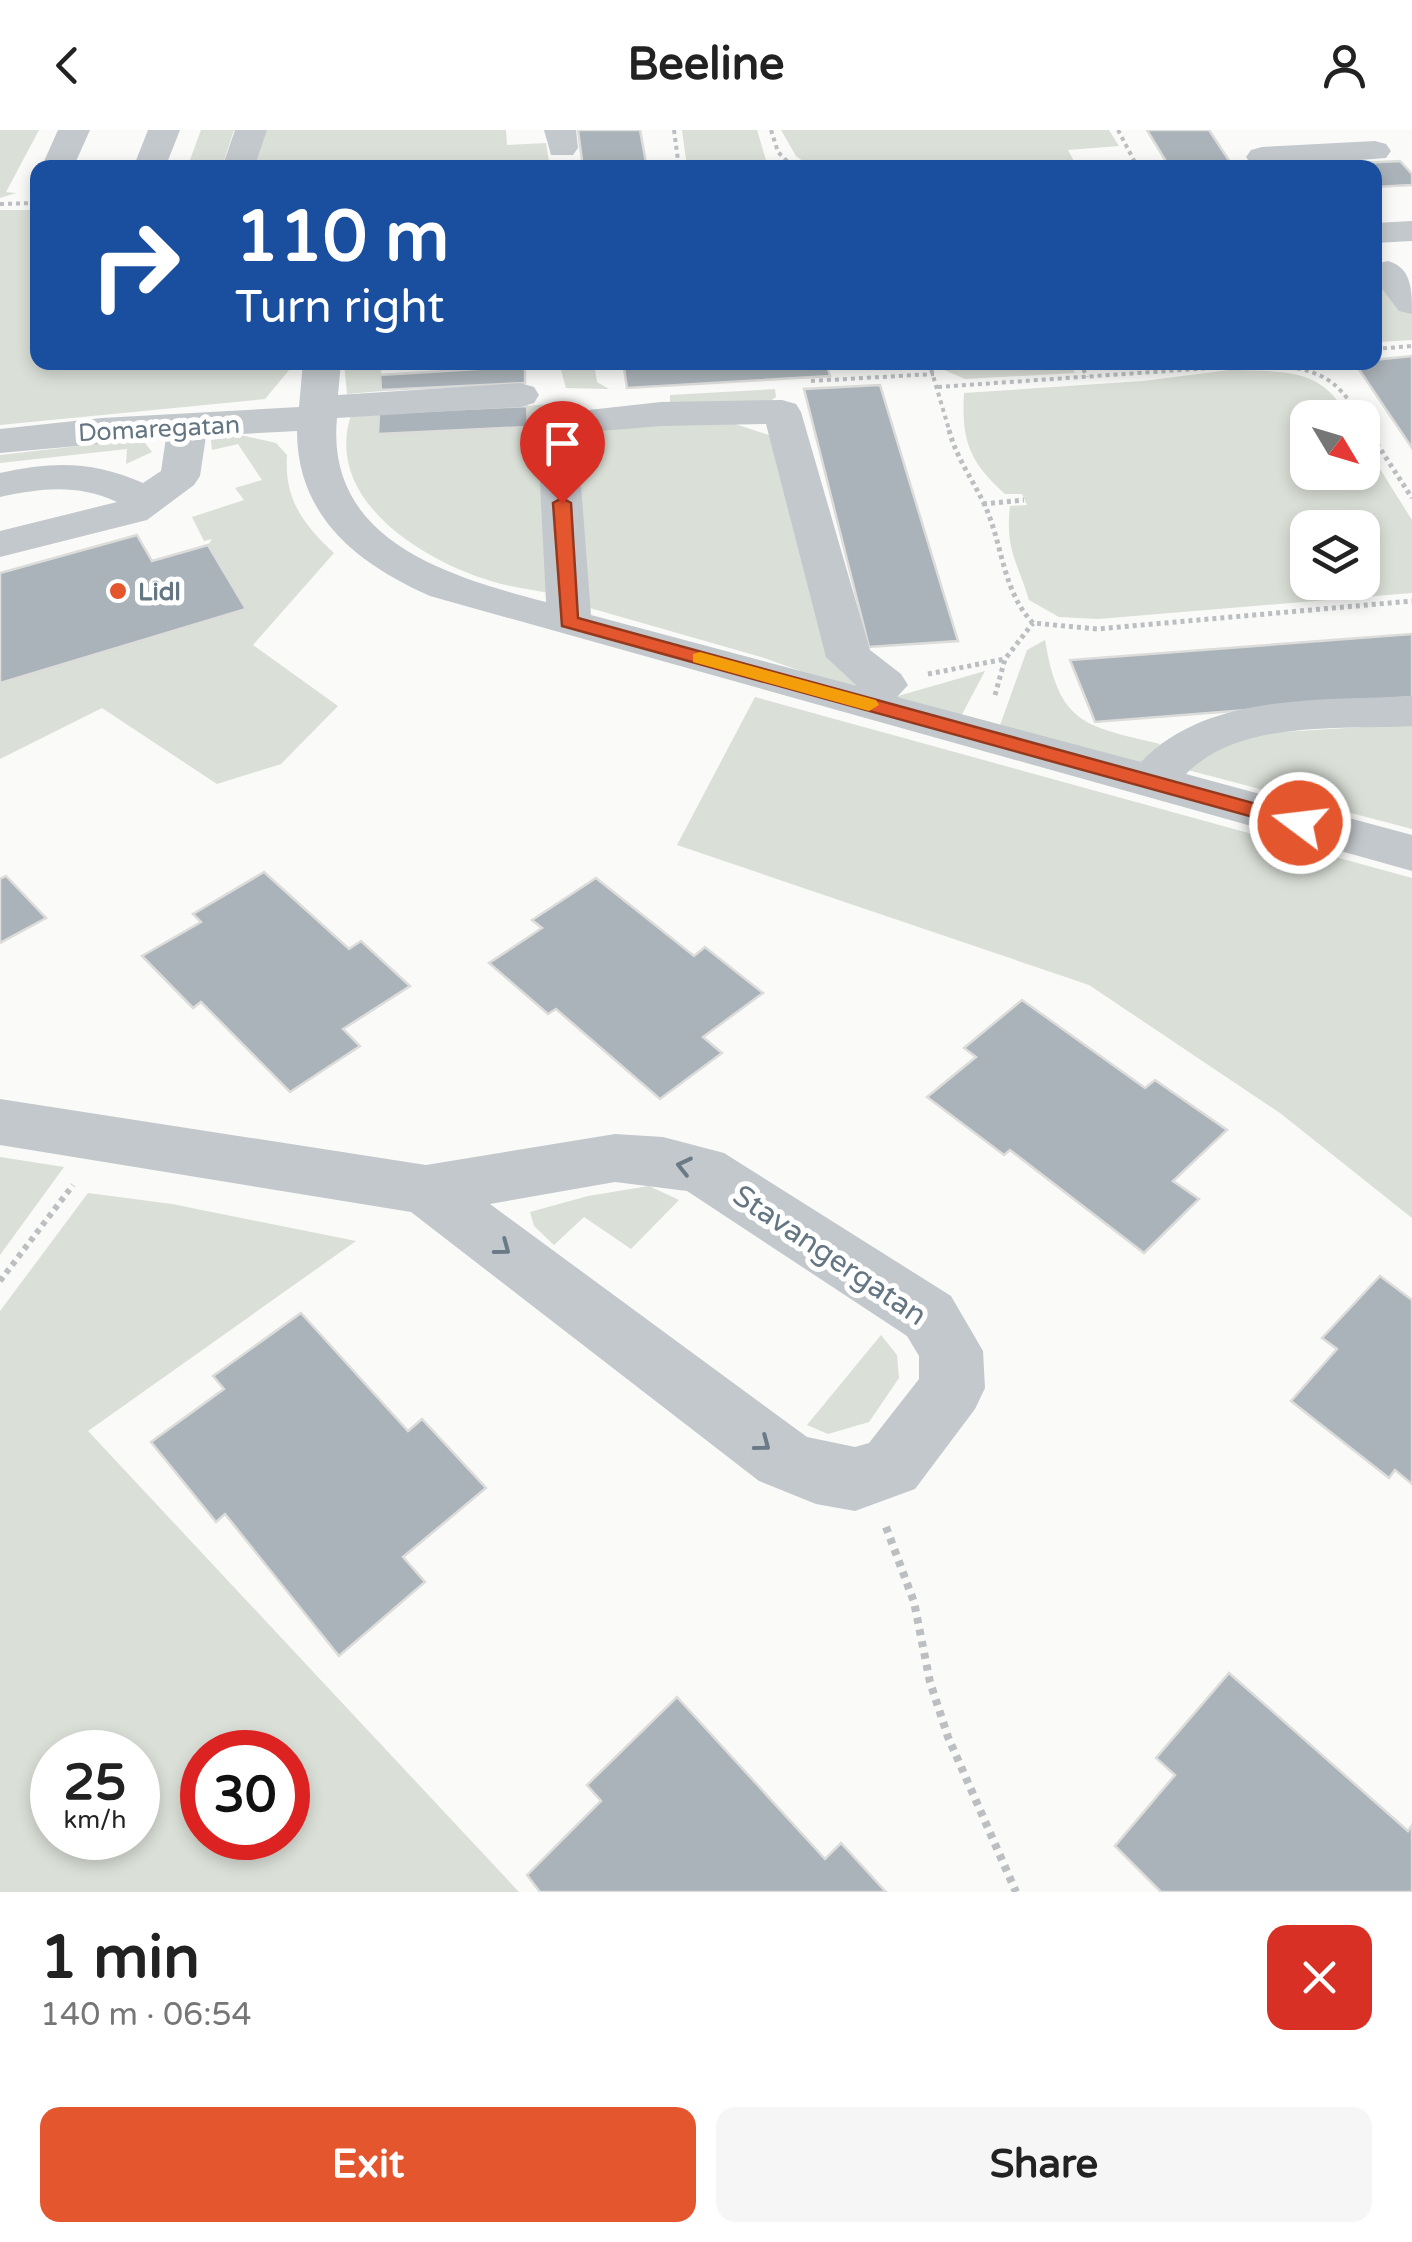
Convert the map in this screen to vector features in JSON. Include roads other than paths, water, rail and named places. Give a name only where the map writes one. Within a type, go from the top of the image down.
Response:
[{"type":"street","points":[[61,160],[74,130]]},
{"type":"street","points":[[152,160],[164,130]]},
{"type":"street","points":[[241,160],[251,130]]},
{"type":"street","points":[[1243,130],[1265,160]]},
{"type":"street","points":[[1277,160],[1390,140]]},
{"type":"street","points":[[1382,232],[1412,230]]},
{"type":"street","points":[[1382,265],[1412,275]]},
{"type":"street","points":[[1382,274],[1388,272],[1412,303]]},
{"type":"street","points":[[321,370],[317,455],[331,499],[358,536],[423,580],[1412,853]]},
{"type":"street","name":"Domaregatan","points":[[0,441],[520,394]]},
{"type":"street","points":[[569,622],[557,423],[661,414],[782,412],[849,656],[886,685],[832,695]]},
{"type":"street","points":[[0,544],[132,510],[180,476],[188,426]]},
{"type":"street","points":[[0,485],[29,479],[95,477],[147,500]]},
{"type":"street","points":[[1150,783],[1179,753],[1226,730],[1310,718],[1412,711]]},
{"type":"street","name":"Stavangergatan","points":[[0,1122],[426,1190],[616,1158],[703,1170],[929,1316],[951,1351],[952,1388],[892,1468],[855,1479],[816,1472],[783,1459],[426,1190]]},
{"type":"place","name":"Lidl","points":[[118,591]]}]
